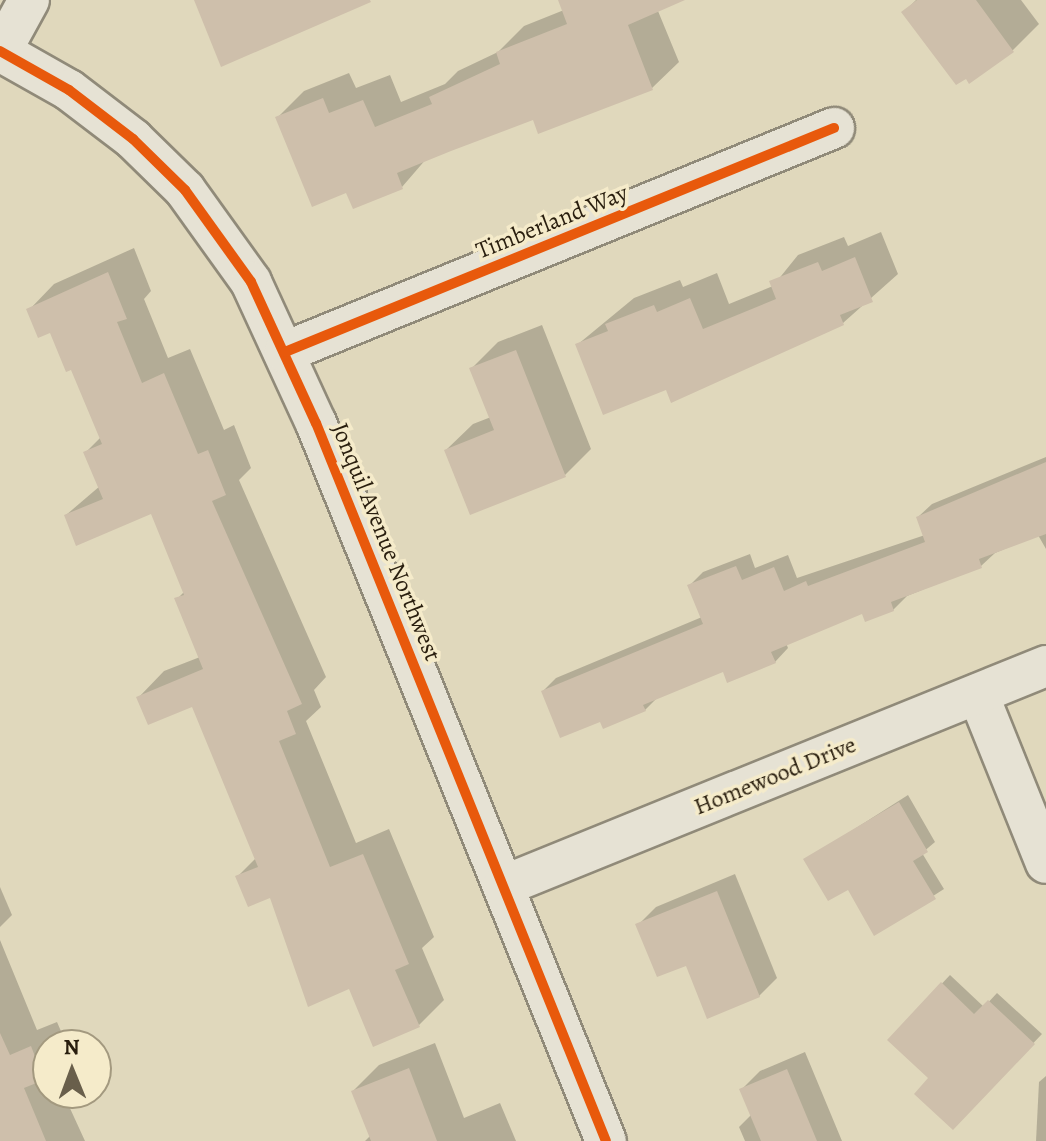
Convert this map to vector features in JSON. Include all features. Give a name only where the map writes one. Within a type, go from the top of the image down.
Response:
[{"type":"street","points":[[0,51],[29,0]]},
{"type":"street","name":"Jonquil Avenue Northwest","points":[[0,51],[69,90],[133,139],[185,190],[251,282],[285,352],[606,1141]]},
{"type":"street","name":"Timberland Way","points":[[285,352],[834,128]]},
{"type":"street","name":"Homewood Drive","points":[[503,886],[1046,666]]},
{"type":"street","points":[[978,694],[1046,863]]},
{"type":"building","points":[[194,0],[370,0],[371,2],[221,67]]},
{"type":"building","points":[[558,0],[685,0],[628,25],[653,90],[538,134],[533,120],[451,151],[397,173],[403,189],[353,209],[346,193],[312,207],[275,117],[323,98],[329,113],[363,100],[375,127],[432,104],[429,97],[500,64],[496,52],[567,24]]},
{"type":"building","points":[[917,0],[976,0],[1014,52],[969,84],[966,79],[956,85],[901,12]]},
{"type":"building","points":[[855,257],[873,302],[840,315],[844,325],[671,403],[666,390],[603,415],[575,344],[608,331],[605,324],[654,305],[657,312],[690,298],[703,329],[776,299],[769,281],[818,262],[822,271]]},
{"type":"building","points":[[108,272],[127,319],[117,322],[142,383],[164,373],[198,454],[208,450],[226,495],[212,501],[302,704],[287,711],[296,734],[279,741],[330,867],[363,854],[409,964],[395,970],[420,1027],[373,1047],[349,989],[308,1007],[270,898],[248,907],[235,876],[258,867],[192,707],[148,725],[136,697],[203,669],[174,598],[184,595],[151,514],[76,546],[64,515],[103,499],[83,452],[102,444],[71,370],[66,372],[50,333],[38,338],[26,309]]},
{"type":"building","points":[[516,350],[566,477],[470,515],[444,450],[494,430],[469,368]]},
{"type":"building","points":[[1046,462],[1046,534],[979,559],[982,568],[891,602],[894,611],[865,622],[862,614],[771,652],[776,663],[727,683],[723,672],[643,705],[646,711],[603,729],[600,722],[560,738],[541,691],[703,624],[687,585],[736,566],[742,580],[774,567],[784,591],[806,581],[808,586],[925,542],[916,517]]},
{"type":"building","points":[[899,802],[928,852],[913,861],[936,899],[874,936],[848,890],[828,901],[803,859]]},
{"type":"building","points":[[717,891],[760,997],[707,1019],[686,966],[657,977],[635,924]]},
{"type":"building","points":[[941,982],[974,1014],[988,1000],[1035,1044],[953,1130],[914,1094],[928,1078],[887,1040]]},
{"type":"building","points":[[0,1033],[10,1055],[31,1046],[32,1085],[24,1088],[46,1141],[0,1141]]},
{"type":"building","points":[[409,1068],[437,1141],[371,1141],[351,1091]]},
{"type":"building","points":[[787,1069],[817,1141],[761,1141],[739,1089]]},
{"type":"cycle path","points":[[0,51],[69,90],[133,139],[185,190],[251,282],[316,423],[606,1141]]},
{"type":"cycle path","points":[[285,352],[834,128]]}]
